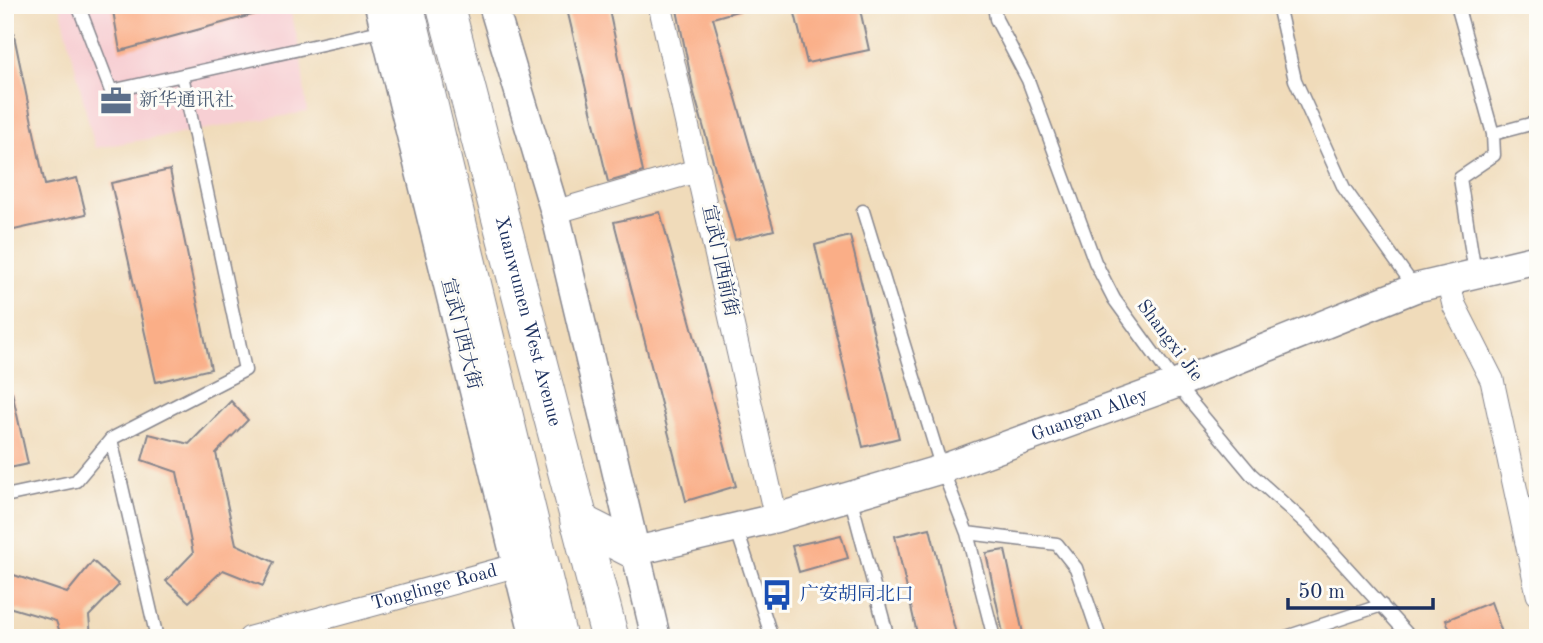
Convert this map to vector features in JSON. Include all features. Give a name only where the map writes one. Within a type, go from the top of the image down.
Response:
[{"type":"main road","name":"Xuanwumen West Avenue","points":[[445,5],[610,638]]},
{"type":"main road","points":[[390,14],[527,563],[558,638]]},
{"type":"main road","points":[[579,522],[636,551]]},
{"type":"street","points":[[493,5],[555,212],[656,638]]},
{"type":"street","name":"宣武门西前街","points":[[660,5],[776,518]]},
{"type":"street","points":[[555,212],[699,170]]},
{"type":"street","name":"Guangan Alley","points":[[636,551],[776,518],[942,469],[1176,384],[1415,288],[1538,259]]},
{"type":"street","points":[[1461,277],[1454,305],[1492,380],[1538,594]]},
{"type":"street","points":[[527,563],[535,638]]},
{"type":"street","name":"Tonglinge Road","points":[[250,638],[527,563]]},
{"type":"lane","points":[[78,5],[111,91],[181,75],[390,14]]},
{"type":"lane","name":"Shangxi Jie","points":[[994,5],[996,19],[1028,80],[1095,262],[1114,299],[1176,384],[1251,474],[1309,526],[1410,638]]},
{"type":"lane","points":[[1278,5],[1295,80],[1344,188],[1415,288]]},
{"type":"lane","points":[[1457,5],[1493,134],[1494,155],[1460,178],[1461,277]]},
{"type":"lane","points":[[5,496],[76,481],[111,439],[245,370],[181,75]]},
{"type":"lane","points":[[1493,134],[1538,122]]},
{"type":"lane","points":[[863,211],[942,469],[967,533],[993,638]]},
{"type":"lane","points":[[111,439],[157,638]]},
{"type":"lane","points":[[850,496],[888,638]]},
{"type":"lane","points":[[736,527],[772,638]]},
{"type":"lane","points":[[967,533],[1057,544],[1076,568],[1100,638]]},
{"type":"lane","points":[[1283,638],[1382,605]]},
{"type":"shaded area","points":[[60,5],[289,5],[300,49],[307,112],[95,148]]},
{"type":"building","points":[[112,5],[269,5],[270,10],[120,51]]},
{"type":"building","points":[[566,5],[608,5],[643,172],[608,182]]},
{"type":"building","points":[[676,5],[740,5],[741,10],[713,18],[774,230],[735,240],[694,93]]},
{"type":"building","points":[[793,5],[859,5],[869,50],[807,63]]},
{"type":"building","points":[[12,26],[45,185],[77,178],[86,214],[5,232],[5,27]]},
{"type":"building","points":[[170,170],[211,369],[156,382],[111,183]]},
{"type":"building","points":[[660,212],[736,486],[686,501],[614,222]]},
{"type":"building","points":[[850,236],[899,438],[863,447],[815,245]]},
{"type":"building","points":[[5,392],[12,392],[28,464],[5,469]]},
{"type":"building","points":[[231,401],[248,420],[216,453],[236,544],[274,562],[263,586],[223,570],[189,602],[166,581],[193,553],[177,472],[142,460],[149,434],[189,444]]},
{"type":"building","points":[[930,528],[957,638],[918,638],[895,536]]},
{"type":"building","points":[[841,535],[848,558],[799,572],[792,546]]},
{"type":"building","points":[[1005,550],[1024,638],[1004,638],[986,553]]},
{"type":"building","points":[[93,561],[119,585],[89,616],[91,635],[62,638],[56,621],[5,606],[5,572],[67,593]]},
{"type":"building","points":[[1491,602],[1504,638],[1453,638],[1446,620]]},
{"type":"place","name":"新华通讯社","points":[[116,101]]},
{"type":"place","name":"广安胡同北口","points":[[777,595]]}]
